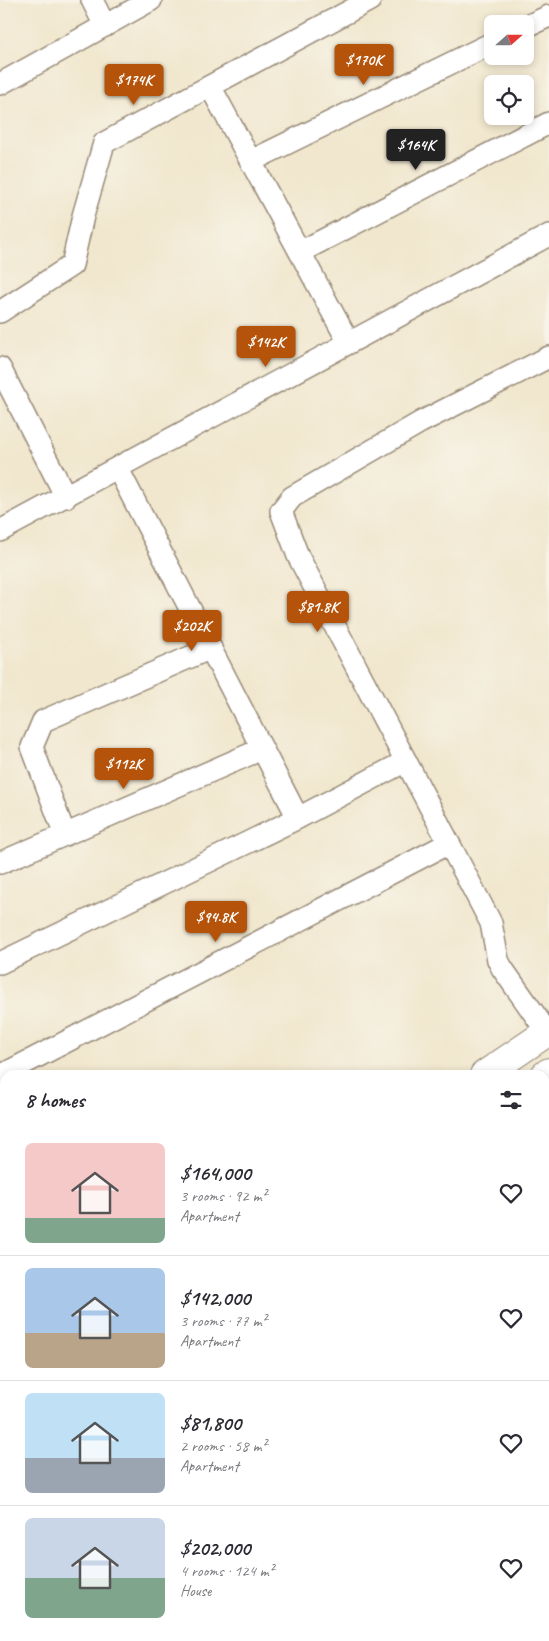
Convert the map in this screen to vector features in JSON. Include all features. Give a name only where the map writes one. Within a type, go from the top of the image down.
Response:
[{"type":"street","points":[[92,0],[105,26]]},
{"type":"street","points":[[0,84],[151,0]]},
{"type":"street","points":[[0,312],[72,265],[104,143],[370,0]]},
{"type":"street","points":[[534,23],[549,16]]},
{"type":"street","points":[[251,161],[484,47]]},
{"type":"street","points":[[210,86],[349,343]]},
{"type":"street","points":[[300,252],[549,123]]},
{"type":"street","points":[[0,531],[549,235]]},
{"type":"street","points":[[491,1070],[548,1032],[502,968],[498,960],[491,923],[298,556],[281,511],[292,497],[421,422],[549,357]]},
{"type":"street","points":[[0,368],[66,497]]},
{"type":"street","points":[[118,469],[298,818]]},
{"type":"street","points":[[65,835],[32,747],[43,721],[211,648]]},
{"type":"street","points":[[0,863],[262,748]]},
{"type":"street","points":[[0,963],[298,818],[406,762]]},
{"type":"street","points":[[12,1070],[449,843]]}]
